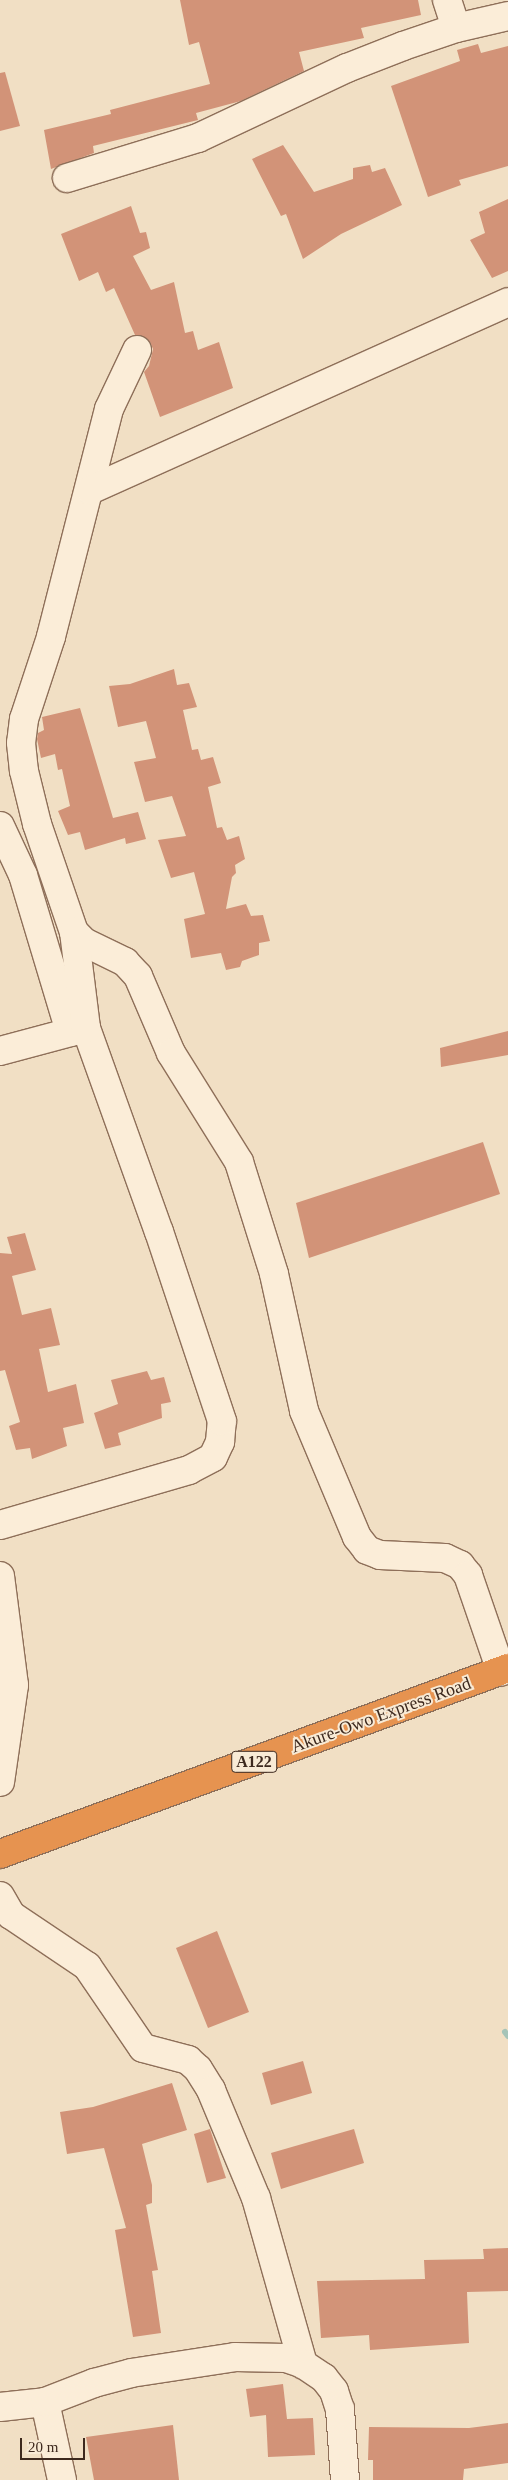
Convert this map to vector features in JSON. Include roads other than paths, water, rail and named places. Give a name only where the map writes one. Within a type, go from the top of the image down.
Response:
[{"type":"highway","name":"Akure-Owo Express Road","points":[[0,1854],[505,1670]]},
{"type":"street","points":[[447,0],[456,28]]},
{"type":"street","points":[[67,178],[198,138],[347,68],[456,28],[508,16]]},
{"type":"street","points":[[90,490],[508,302]]},
{"type":"street","points":[[78,1030],[74,932],[37,824],[24,771],[21,744],[24,719],[51,637],[90,490],[109,409],[137,350]]},
{"type":"street","points":[[0,826],[23,875],[78,1030],[159,1232],[222,1421],[220,1442],[213,1457],[189,1470],[0,1525]]},
{"type":"street","points":[[74,932],[84,942],[125,962],[138,976],[171,1053],[238,1162],[274,1274],[304,1411],[357,1538],[367,1550],[380,1555],[445,1558],[460,1565],[468,1575],[505,1670]]},
{"type":"street","points":[[0,1051],[78,1030]]},
{"type":"street","points":[[0,1576],[14,1685],[0,1782]]},
{"type":"street","points":[[0,1896],[10,1915],[86,1966],[144,2048],[188,2060],[198,2068],[211,2090],[256,2198],[303,2364]]},
{"type":"street","points":[[0,2407],[45,2402],[94,2383],[131,2373],[234,2357],[286,2358],[303,2364],[324,2378],[334,2391],[340,2409],[345,2480]]},
{"type":"street","points":[[45,2402],[62,2480]]},
{"type":"waterway","points":[[505,2032],[508,2036]]}]
